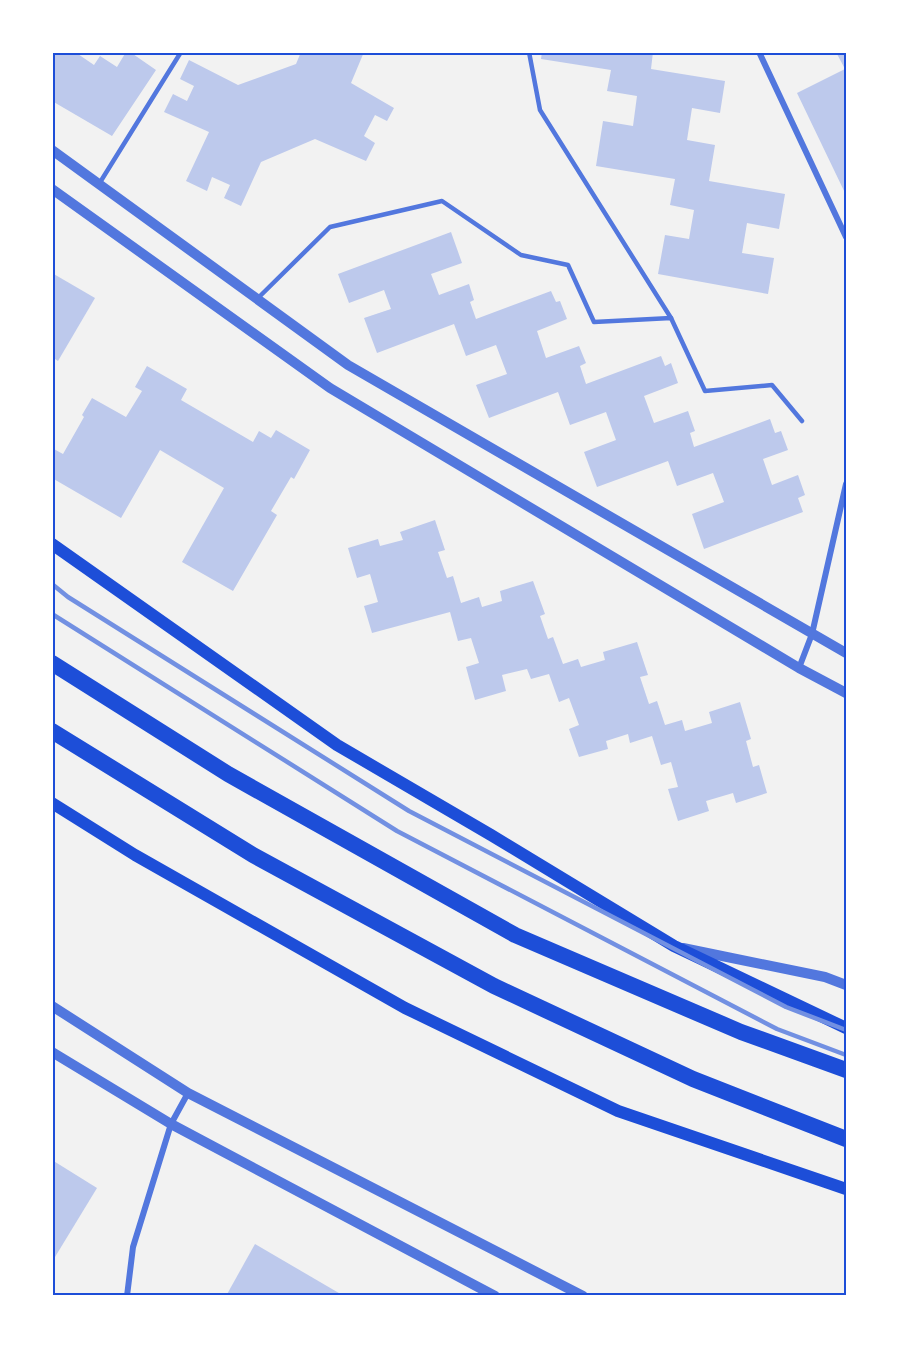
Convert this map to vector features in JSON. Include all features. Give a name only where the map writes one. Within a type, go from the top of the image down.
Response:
[{"type":"highway","points":[[52,663],[228,774],[515,935],[741,1032],[846,1070]]},
{"type":"highway","points":[[52,731],[252,855],[494,987],[693,1079],[846,1139]]},
{"type":"main road","points":[[52,544],[337,745],[674,946],[846,1028]]},
{"type":"main road","points":[[52,803],[135,855],[405,1008],[628,1115],[846,1189]]},
{"type":"street","points":[[759,52],[846,237]]},
{"type":"street","points":[[52,150],[348,365],[846,653]]},
{"type":"street","points":[[52,189],[330,388],[799,668],[846,693]]},
{"type":"street","points":[[799,668],[812,634],[846,484]]},
{"type":"street","points":[[674,946],[825,977],[846,985]]},
{"type":"street","points":[[52,1006],[188,1094],[583,1296]]},
{"type":"street","points":[[52,1052],[171,1124],[495,1296]]},
{"type":"street","points":[[127,1296],[133,1247],[171,1124],[188,1094]]},
{"type":"lane","points":[[99,184],[181,52]]},
{"type":"lane","points":[[529,52],[540,110],[671,318],[705,391],[772,384],[802,421]]},
{"type":"lane","points":[[257,299],[330,227],[442,201],[521,255],[568,265],[594,322],[671,318]]},
{"type":"building","points":[[52,52],[75,52],[94,65],[100,56],[117,67],[126,52],[130,52],[156,70],[112,136],[52,101]]},
{"type":"building","points":[[301,52],[364,52],[351,83],[394,108],[387,121],[375,115],[364,136],[375,143],[366,161],[315,139],[261,162],[241,206],[224,198],[230,185],[212,177],[207,191],[186,181],[209,132],[164,112],[173,94],[187,101],[194,86],[180,79],[189,60],[238,85],[296,64]]},
{"type":"building","points":[[542,52],[653,52],[651,69],[725,81],[720,113],[692,108],[687,140],[715,145],[709,181],[785,194],[779,229],[747,223],[742,253],[774,258],[768,294],[658,274],[665,235],[689,239],[694,210],[670,205],[675,179],[596,166],[603,121],[633,126],[637,96],[607,91],[611,70],[541,59]]},
{"type":"building","points":[[846,52],[846,195],[797,93],[845,69],[837,54]]},
{"type":"building","points":[[451,232],[462,263],[431,274],[439,295],[469,284],[474,300],[470,302],[476,319],[551,291],[556,302],[560,301],[567,319],[537,331],[546,358],[579,346],[586,363],[580,366],[586,384],[661,356],[665,366],[671,363],[678,383],[644,396],[654,423],[688,411],[695,431],[690,433],[694,447],[770,419],[775,433],[781,431],[788,450],[763,459],[772,485],[798,475],[805,495],[798,498],[803,512],[704,549],[692,514],[724,502],[713,473],[677,486],[668,461],[597,487],[584,452],[616,440],[606,412],[570,425],[558,392],[489,418],[476,385],[507,374],[496,345],[466,356],[454,324],[377,353],[364,318],[391,309],[384,290],[349,303],[338,274]]},
{"type":"building","points":[[52,273],[95,298],[58,361],[52,357]]},
{"type":"building","points":[[147,366],[187,389],[181,400],[253,442],[259,431],[271,438],[276,430],[310,450],[294,479],[291,477],[271,511],[277,515],[233,591],[182,562],[224,488],[160,450],[121,518],[52,478],[52,448],[63,454],[92,398],[126,417],[142,391],[135,387]]},
{"type":"building","points":[[435,520],[445,550],[438,552],[447,578],[453,576],[461,603],[479,597],[482,607],[502,601],[500,591],[533,581],[545,614],[540,616],[548,639],[553,637],[563,664],[578,659],[581,667],[605,660],[603,652],[637,642],[648,675],[640,677],[649,704],[657,701],[665,725],[682,720],[685,731],[712,723],[709,712],[740,702],[751,739],[746,741],[753,767],[759,765],[767,793],[736,803],[733,793],[706,801],[709,811],[678,821],[668,789],[678,787],[671,762],[661,765],[652,736],[630,743],[628,734],[606,741],[608,749],[579,757],[569,729],[579,725],[569,698],[559,702],[549,674],[531,679],[527,669],[502,675],[506,691],[475,700],[466,667],[479,663],[471,638],[458,641],[450,612],[372,633],[364,606],[378,602],[370,574],[357,578],[348,548],[378,539],[380,546],[403,540],[400,532]]},
{"type":"building","points":[[52,1160],[97,1188],[55,1257],[52,1255]]},
{"type":"building","points":[[255,1244],[344,1296],[226,1296]]},
{"type":"railway","points":[[52,584],[68,597],[409,811],[786,1007],[846,1030]]},
{"type":"railway","points":[[52,614],[397,831],[777,1029],[846,1055]]}]
